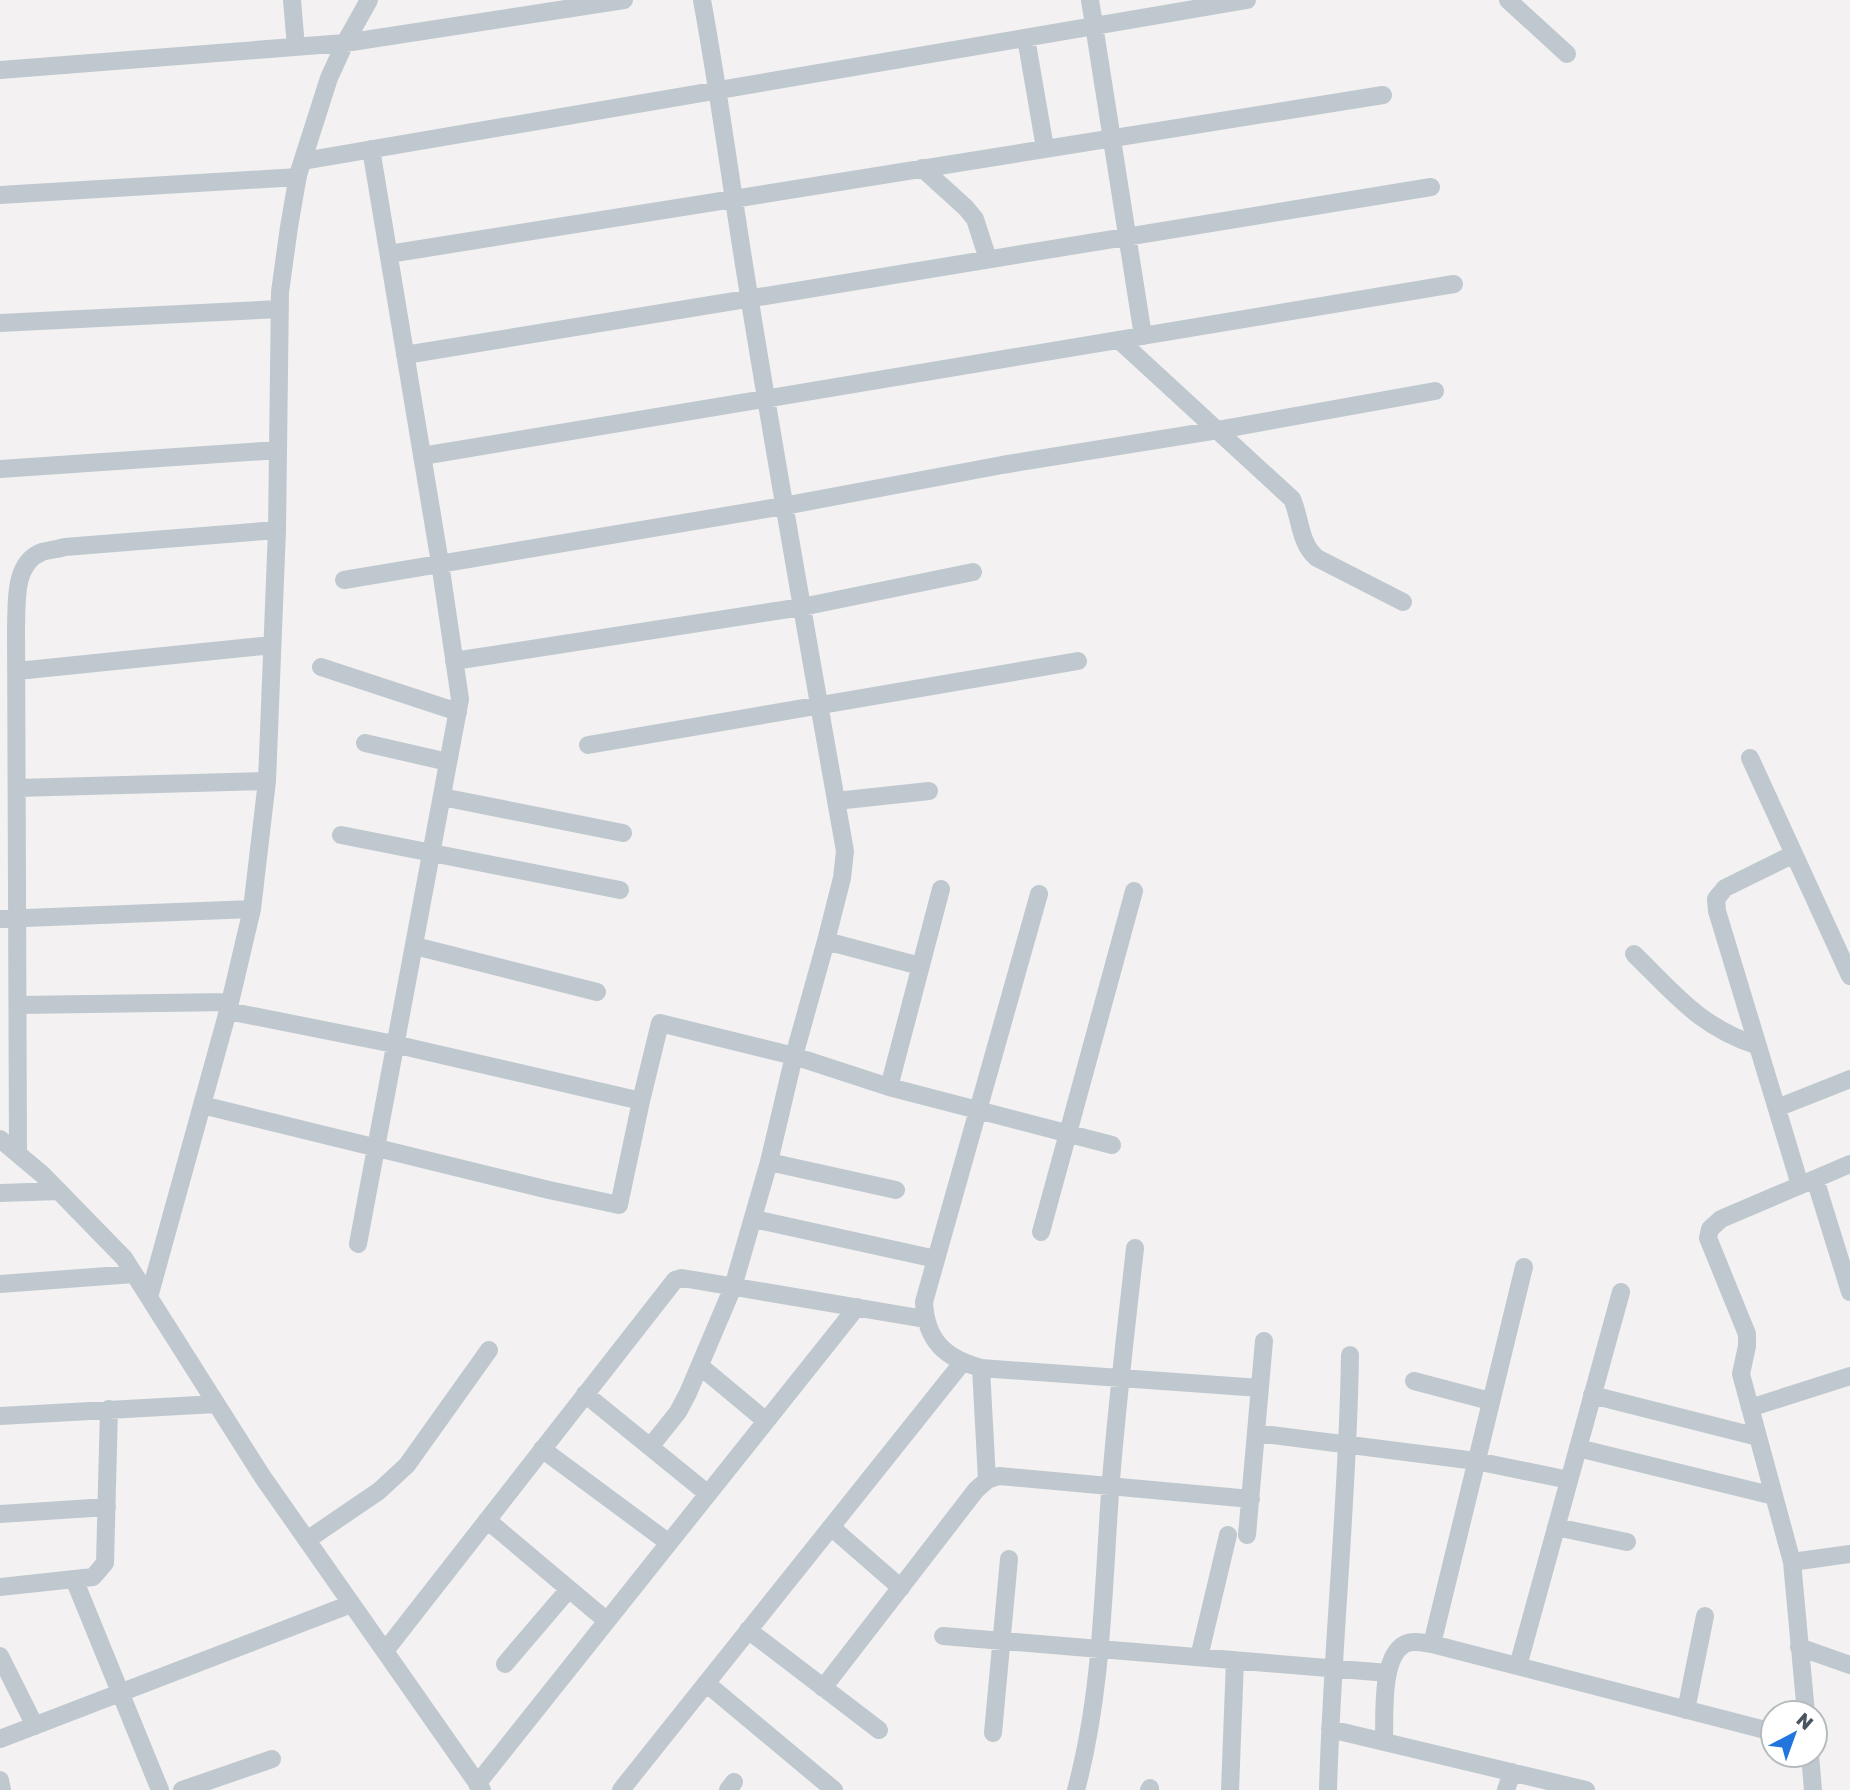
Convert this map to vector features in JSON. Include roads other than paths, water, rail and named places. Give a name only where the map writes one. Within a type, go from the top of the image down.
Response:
[{"type":"street","points":[[292,0],[296,47]]},
{"type":"street","points":[[149,1297],[229,1006],[251,909],[267,781],[277,530],[281,279],[300,169],[329,78],[369,0]]},
{"type":"street","points":[[0,70],[345,43],[624,0]]},
{"type":"street","points":[[650,1447],[678,1412],[733,1287],[754,1219],[842,878],[845,851],[784,506],[733,198],[719,90],[702,0]]},
{"type":"street","points":[[1090,0],[1143,336]]},
{"type":"street","points":[[0,195],[300,169],[371,149],[1247,0]]},
{"type":"street","points":[[1508,0],[1567,54]]},
{"type":"street","points":[[1026,38],[1045,148]]},
{"type":"street","points":[[389,254],[1383,95]]},
{"type":"street","points":[[358,1244],[460,699],[371,149]]},
{"type":"street","points":[[922,168],[975,219],[988,259]]},
{"type":"street","points":[[405,355],[1431,187]]},
{"type":"street","points":[[422,456],[1454,284]]},
{"type":"street","points":[[0,323],[279,309]]},
{"type":"street","points":[[1119,340],[1292,499],[1298,512],[1304,544],[1309,551],[1317,558],[1403,602]]},
{"type":"street","points":[[344,580],[784,506],[1002,464],[1218,430],[1435,391]]},
{"type":"street","points":[[0,469],[278,450]]},
{"type":"street","points":[[18,1153],[18,1004],[9,918],[9,819],[18,788],[9,761],[16,671],[8,629],[25,566],[40,553],[65,547],[277,530]]},
{"type":"street","points":[[454,661],[802,607],[973,572]]},
{"type":"street","points":[[16,671],[272,645]]},
{"type":"street","points":[[588,746],[1078,660]]},
{"type":"street","points":[[321,667],[458,712]]},
{"type":"street","points":[[365,743],[449,762]]},
{"type":"street","points":[[1750,758],[1850,976]]},
{"type":"street","points":[[18,788],[267,781]]},
{"type":"street","points":[[836,801],[929,791]]},
{"type":"street","points":[[442,797],[623,833]]},
{"type":"street","points":[[341,835],[620,890]]},
{"type":"street","points":[[1794,854],[1725,888],[1716,899],[1717,911],[1777,1108],[1850,1292]]},
{"type":"street","points":[[889,1087],[941,889]]},
{"type":"street","points":[[1041,1232],[1134,891]]},
{"type":"street","points":[[1039,894],[924,1302],[925,1319],[932,1336],[946,1353],[962,1363],[981,1368],[1260,1388]]},
{"type":"street","points":[[9,918],[251,909]]},
{"type":"street","points":[[826,940],[920,967]]},
{"type":"street","points":[[415,946],[597,992]]},
{"type":"street","points":[[1634,954],[1700,1018],[1732,1038],[1758,1046]]},
{"type":"street","points":[[18,1004],[229,1006],[641,1101]]},
{"type":"street","points":[[202,1105],[619,1205],[660,1023],[794,1056],[889,1087],[1112,1145]]},
{"type":"street","points":[[1777,1108],[1850,1079]]},
{"type":"street","points":[[0,1139],[59,1191],[124,1258],[262,1476],[479,1787],[607,1621],[857,1307]]},
{"type":"street","points":[[769,1162],[896,1190]]},
{"type":"street","points":[[1805,1699],[1791,1562],[1741,1374],[1747,1334],[1708,1238],[1710,1229],[1721,1219],[1850,1164]]},
{"type":"street","points":[[0,1193],[59,1191]]},
{"type":"street","points":[[754,1219],[936,1259]]},
{"type":"street","points":[[1076,1790],[1086,1752],[1099,1648],[1110,1487],[1135,1248]]},
{"type":"street","points":[[1432,1644],[1524,1267]]},
{"type":"street","points":[[0,1284],[134,1274]]},
{"type":"street","points":[[385,1651],[675,1280],[682,1278],[925,1319]]},
{"type":"street","points":[[1518,1666],[1621,1292]]},
{"type":"street","points":[[1248,1535],[1264,1341]]},
{"type":"street","points":[[307,1540],[394,1480],[489,1350]]},
{"type":"street","points":[[1328,1790],[1349,1445],[1350,1355]]},
{"type":"street","points":[[626,1788],[706,1683],[962,1363]]},
{"type":"street","points":[[700,1366],[766,1421]]},
{"type":"street","points":[[981,1368],[987,1480]]},
{"type":"street","points":[[1751,1408],[1850,1376]]},
{"type":"street","points":[[1414,1381],[1490,1401]]},
{"type":"street","points":[[585,1394],[708,1494]]},
{"type":"street","points":[[1592,1395],[1758,1437]]},
{"type":"street","points":[[0,1416],[216,1404]]},
{"type":"street","points":[[0,1587],[93,1577],[105,1563],[109,1409]]},
{"type":"street","points":[[1256,1433],[1476,1461],[1569,1480]]},
{"type":"street","points":[[1578,1448],[1774,1496]]},
{"type":"street","points":[[542,1449],[669,1543]]},
{"type":"street","points":[[823,1688],[976,1490],[987,1480],[999,1476],[1251,1499]]},
{"type":"street","points":[[0,1514],[107,1507]]},
{"type":"street","points":[[487,1520],[607,1621]]},
{"type":"street","points":[[831,1527],[901,1588]]},
{"type":"street","points":[[1556,1527],[1627,1542]]},
{"type":"street","points":[[1199,1657],[1228,1535]]},
{"type":"street","points":[[1791,1562],[1850,1554]]},
{"type":"street","points":[[993,1733],[1009,1559]]},
{"type":"street","points":[[74,1579],[160,1790]]},
{"type":"street","points":[[505,1664],[569,1589]]},
{"type":"street","points":[[0,1739],[351,1604]]},
{"type":"street","points":[[1686,1710],[1705,1616]]},
{"type":"street","points":[[748,1630],[879,1730]]},
{"type":"street","points":[[943,1636],[1388,1673]]},
{"type":"street","points":[[1384,1742],[1391,1660],[1406,1644],[1414,1642],[1432,1644],[1759,1728]]},
{"type":"street","points":[[1800,1647],[1850,1665]]},
{"type":"street","points":[[1,1659],[34,1726]]},
{"type":"street","points":[[1230,1790],[1235,1660]]},
{"type":"street","points":[[706,1683],[834,1790]]},
{"type":"street","points":[[1330,1729],[1586,1790]]},
{"type":"street","points":[[182,1790],[272,1759]]},
{"type":"street","points":[[1811,1769],[1813,1790]]},
{"type":"street","points":[[1506,1790],[1512,1772]]},
{"type":"street","points":[[0,1780],[2,1790]]}]
